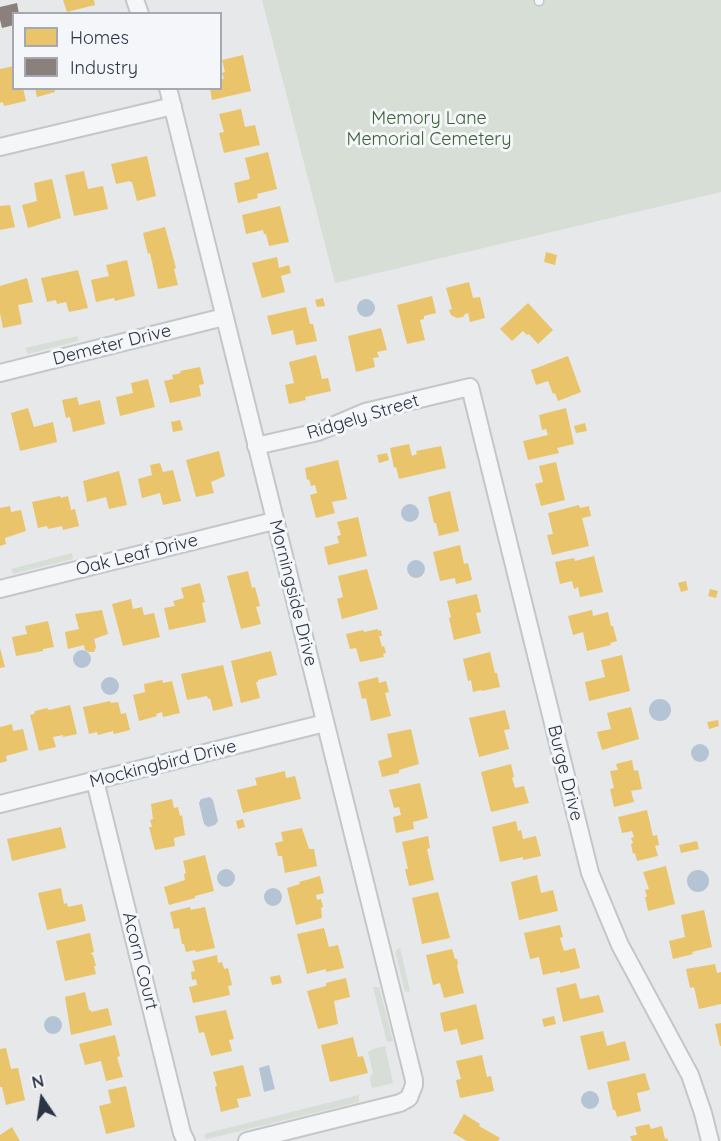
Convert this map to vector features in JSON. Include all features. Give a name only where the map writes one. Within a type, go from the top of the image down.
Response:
[{"type":"street","name":"Morningside Drive","points":[[169,90],[414,1080],[409,1098],[397,1104],[247,1141]]},
{"type":"street","points":[[0,147],[173,106]]},
{"type":"street","name":"Demeter Drive","points":[[0,373],[224,317]]},
{"type":"street","name":"Ridgely Street","points":[[256,446],[318,432],[365,412],[470,387]]},
{"type":"street","name":"Burge Drive","points":[[470,387],[590,873],[620,945],[690,1075],[704,1113],[710,1141]]},
{"type":"street","name":"Oak Leaf Drive","points":[[0,589],[274,521]]},
{"type":"street","name":"Mockingbird Drive","points":[[0,804],[326,723]]},
{"type":"street","name":"Acorn Court","points":[[95,781],[182,1133],[186,1141]]},
{"type":"green space","name":"Memory Lane Memorial Cemetery","points":[[262,0],[721,0],[721,192],[335,283]]},
{"type":"green space","points":[[78,336],[78,341],[28,354],[25,348]]},
{"type":"green space","points":[[72,553],[73,559],[13,574],[11,569]]},
{"type":"green space","points":[[400,948],[410,991],[405,992],[395,951]]},
{"type":"green space","points":[[373,987],[379,987],[393,1041],[387,1042]]},
{"type":"green space","points":[[385,1046],[393,1083],[372,1088],[370,1077],[373,1073],[368,1052]]},
{"type":"green space","points":[[359,1095],[359,1102],[205,1138],[204,1134]]},
{"type":"water","points":[[362,299],[370,299],[375,304],[373,315],[362,317],[357,312],[357,304]]},
{"type":"water","points":[[410,504],[416,507],[419,513],[416,519],[410,522],[404,519],[401,513],[404,507]]},
{"type":"water","points":[[416,560],[422,563],[425,569],[422,575],[416,578],[410,575],[407,569],[410,563]]},
{"type":"water","points":[[82,650],[88,653],[91,659],[88,665],[82,668],[76,665],[73,659],[76,653]]},
{"type":"water","points":[[110,677],[116,680],[119,686],[116,692],[110,695],[104,692],[101,686],[104,680]]},
{"type":"water","points":[[660,699],[670,706],[671,710],[664,720],[660,721],[650,714],[649,710],[656,700]]},
{"type":"water","points":[[696,744],[704,744],[709,749],[707,760],[696,762],[691,757],[691,749]]},
{"type":"water","points":[[210,797],[213,800],[218,821],[215,825],[208,827],[204,824],[199,803],[201,799]]},
{"type":"water","points":[[226,869],[232,872],[235,878],[232,884],[226,887],[220,884],[217,878],[220,872]]},
{"type":"water","points":[[698,870],[708,877],[709,881],[702,891],[698,892],[688,885],[687,881],[694,871]]},
{"type":"water","points":[[273,888],[279,891],[282,897],[279,903],[273,906],[267,903],[264,897],[267,891]]},
{"type":"water","points":[[53,1016],[61,1021],[62,1025],[57,1033],[53,1034],[45,1029],[44,1025],[49,1017]]},
{"type":"water","points":[[269,1065],[275,1089],[264,1092],[259,1068]]},
{"type":"water","points":[[590,1091],[596,1094],[599,1100],[596,1106],[590,1109],[584,1106],[581,1100],[584,1094]]},
{"type":"building: Homes","points":[[63,0],[94,0],[95,5],[67,12]]},
{"type":"building: Homes","points":[[243,55],[251,91],[212,100],[210,90],[222,90],[222,79],[224,79],[222,73],[225,72],[222,60]]},
{"type":"building: Homes","points":[[12,66],[12,90],[23,90],[26,101],[4,106],[3,102],[0,103],[0,69]]},
{"type":"building: Homes","points":[[35,90],[54,90],[55,92],[37,97]]},
{"type":"building: Homes","points":[[241,109],[245,127],[255,125],[260,145],[224,153],[219,133],[224,132],[219,114]]},
{"type":"building: Homes","points":[[268,152],[277,189],[257,194],[258,198],[238,203],[234,183],[250,179],[245,158]]},
{"type":"building: Homes","points":[[147,156],[156,196],[137,201],[132,182],[116,184],[111,164]]},
{"type":"building: Homes","points":[[84,171],[88,189],[103,186],[108,209],[74,216],[65,175]]},
{"type":"building: Homes","points":[[52,179],[61,218],[28,228],[22,205],[37,201],[34,183]]},
{"type":"building: Homes","points":[[10,205],[15,227],[0,230],[0,206]]},
{"type":"building: Homes","points":[[280,206],[289,242],[269,246],[263,230],[246,234],[242,215]]},
{"type":"building: Homes","points":[[165,227],[178,285],[158,289],[143,233]]},
{"type":"building: Homes","points":[[546,252],[557,255],[555,265],[544,262]]},
{"type":"building: Homes","points":[[277,257],[279,268],[289,265],[291,273],[281,276],[285,292],[262,298],[252,263]]},
{"type":"building: Homes","points":[[127,260],[135,296],[115,301],[114,298],[96,302],[91,280],[109,276],[106,265]]},
{"type":"building: Homes","points":[[78,270],[88,308],[69,312],[66,302],[57,304],[56,300],[47,302],[41,278]]},
{"type":"building: Homes","points":[[27,278],[33,302],[18,305],[22,324],[3,328],[0,313],[0,286]]},
{"type":"building: Homes","points":[[469,282],[473,298],[480,297],[485,318],[470,322],[468,313],[457,318],[451,315],[449,310],[452,309],[446,288]]},
{"type":"building: Homes","points":[[432,296],[436,313],[424,316],[424,319],[420,320],[425,340],[407,344],[397,305]]},
{"type":"building: Homes","points":[[323,298],[325,306],[317,307],[315,300]]},
{"type":"building: Homes","points":[[528,303],[553,330],[538,344],[523,331],[512,341],[500,329]]},
{"type":"building: Homes","points":[[306,307],[317,341],[296,345],[293,330],[272,335],[267,316]]},
{"type":"building: Homes","points":[[381,328],[387,350],[377,352],[379,357],[373,358],[375,367],[356,372],[348,336]]},
{"type":"building: Homes","points":[[316,355],[322,379],[328,378],[331,391],[305,397],[306,400],[289,404],[285,385],[294,383],[289,362]]},
{"type":"building: Homes","points":[[568,356],[581,392],[558,401],[548,381],[536,385],[531,370]]},
{"type":"building: Homes","points":[[200,367],[204,384],[199,385],[201,396],[170,403],[164,381],[173,379],[172,375],[181,373],[180,371]]},
{"type":"building: Homes","points":[[148,379],[155,407],[120,416],[116,397],[133,393],[131,383]]},
{"type":"building: Homes","points":[[77,397],[79,405],[100,400],[105,424],[73,432],[70,417],[66,418],[62,400]]},
{"type":"building: Homes","points":[[28,408],[34,427],[53,422],[57,442],[20,451],[11,413]]},
{"type":"building: Homes","points":[[566,408],[574,444],[557,448],[559,453],[528,460],[523,441],[548,435],[546,429],[542,430],[539,415]]},
{"type":"building: Homes","points":[[180,420],[183,430],[173,432],[171,422]]},
{"type":"building: Homes","points":[[585,423],[587,431],[576,433],[574,426]]},
{"type":"building: Homes","points":[[409,444],[412,456],[417,454],[416,451],[441,446],[446,468],[399,479],[390,448]]},
{"type":"building: Homes","points":[[219,451],[225,476],[211,482],[214,493],[196,497],[186,460]]},
{"type":"building: Homes","points":[[387,453],[389,460],[379,463],[377,455]]},
{"type":"building: Homes","points":[[338,460],[347,499],[332,502],[335,513],[316,518],[310,495],[317,493],[315,485],[311,486],[309,479],[307,480],[305,468]]},
{"type":"building: Homes","points":[[556,462],[565,500],[541,506],[535,484],[543,482],[539,466]]},
{"type":"building: Homes","points":[[160,463],[163,472],[173,470],[181,501],[163,505],[160,493],[142,498],[138,479],[152,475],[150,465]]},
{"type":"building: Homes","points":[[119,471],[127,505],[109,509],[106,497],[87,502],[83,481]]},
{"type":"building: Homes","points":[[450,491],[459,531],[439,536],[428,497]]},
{"type":"building: Homes","points":[[60,496],[61,498],[68,496],[71,510],[75,509],[79,526],[63,530],[62,526],[48,529],[47,526],[38,528],[32,502]]},
{"type":"building: Homes","points":[[579,505],[580,508],[589,506],[591,516],[582,518],[589,546],[552,555],[547,535],[553,534],[548,513]]},
{"type":"building: Homes","points":[[10,506],[11,512],[21,510],[26,531],[5,538],[6,544],[0,546],[0,508]]},
{"type":"building: Homes","points":[[358,517],[367,556],[328,565],[324,547],[339,543],[337,536],[341,535],[337,522]]},
{"type":"building: Homes","points":[[460,545],[464,564],[468,563],[472,580],[456,584],[455,578],[440,581],[433,552]]},
{"type":"building: Homes","points":[[594,556],[603,592],[580,597],[578,587],[574,589],[572,581],[560,584],[555,562],[574,558],[575,561]]},
{"type":"building: Homes","points":[[367,569],[378,609],[342,619],[337,599],[343,597],[338,576]]},
{"type":"building: Homes","points":[[248,571],[260,606],[256,607],[261,624],[241,629],[227,576]]},
{"type":"building: Homes","points":[[686,581],[688,590],[681,592],[678,583]]},
{"type":"building: Homes","points":[[200,583],[205,602],[202,603],[206,622],[169,630],[164,608],[175,606],[173,601],[184,598],[181,588]]},
{"type":"building: Homes","points":[[710,589],[718,591],[716,598],[708,596]]},
{"type":"building: Homes","points":[[477,594],[481,612],[476,613],[481,633],[454,640],[447,601]]},
{"type":"building: Homes","points":[[131,599],[133,609],[142,607],[144,615],[154,613],[160,637],[123,646],[112,604]]},
{"type":"building: Homes","points":[[102,610],[108,634],[94,639],[96,647],[94,652],[85,650],[84,645],[68,649],[65,632],[79,629],[75,614]]},
{"type":"building: Homes","points":[[592,610],[593,616],[608,612],[617,641],[610,643],[611,645],[587,651],[583,632],[573,635],[568,616]]},
{"type":"building: Homes","points":[[48,621],[54,647],[16,656],[12,637],[27,634],[25,626]]},
{"type":"building: Homes","points":[[378,629],[378,631],[381,630],[382,636],[379,636],[386,653],[383,654],[384,657],[360,662],[356,648],[350,649],[346,634]]},
{"type":"building: Homes","points":[[0,648],[5,667],[0,668]]},
{"type":"building: Homes","points":[[271,651],[277,675],[256,682],[260,698],[241,703],[231,661]]},
{"type":"building: Homes","points":[[490,652],[500,687],[473,692],[463,659]]},
{"type":"building: Homes","points":[[622,655],[630,691],[589,701],[585,682],[605,677],[601,660]]},
{"type":"building: Homes","points":[[223,665],[233,706],[213,711],[210,698],[208,699],[207,696],[187,700],[181,674]]},
{"type":"building: Homes","points":[[378,677],[379,683],[386,681],[389,692],[385,693],[391,716],[371,721],[366,698],[362,699],[358,682]]},
{"type":"building: Homes","points":[[162,680],[163,683],[172,681],[180,713],[163,717],[162,712],[156,714],[157,716],[139,721],[133,695],[145,692],[144,684]]},
{"type":"building: Homes","points":[[110,701],[111,703],[118,702],[121,714],[126,713],[130,730],[114,734],[113,731],[98,735],[97,732],[89,734],[83,707]]},
{"type":"building: Homes","points":[[70,705],[77,734],[53,737],[56,747],[39,751],[30,715],[47,708],[49,710]]},
{"type":"building: Homes","points":[[631,707],[639,739],[602,750],[597,732],[611,729],[607,713]]},
{"type":"building: Homes","points":[[505,710],[510,729],[504,730],[509,749],[479,757],[469,718]]},
{"type":"building: Homes","points":[[718,720],[719,726],[709,729],[707,722]]},
{"type":"building: Homes","points":[[12,724],[13,731],[23,729],[28,750],[6,756],[7,761],[0,763],[0,727]]},
{"type":"building: Homes","points":[[411,729],[419,764],[399,770],[399,773],[382,777],[378,761],[392,757],[387,734]]},
{"type":"building: Homes","points":[[632,760],[634,771],[638,770],[642,789],[631,791],[634,802],[614,807],[610,789],[614,788],[610,771],[618,770],[616,764]]},
{"type":"building: Homes","points":[[511,764],[515,788],[524,786],[529,803],[491,812],[481,772]]},
{"type":"building: Homes","points":[[285,771],[286,778],[295,776],[301,799],[243,813],[237,790],[257,785],[255,778]]},
{"type":"building: Homes","points":[[420,783],[428,818],[413,822],[414,829],[396,833],[393,817],[401,815],[399,807],[394,808],[389,790]]},
{"type":"building: Homes","points":[[172,799],[174,808],[178,807],[180,816],[182,815],[185,835],[174,838],[175,846],[155,850],[149,827],[152,827],[150,820],[153,819],[151,804]]},
{"type":"building: Homes","points":[[647,810],[653,836],[657,835],[659,845],[655,846],[658,856],[637,861],[631,844],[633,843],[631,838],[634,837],[632,831],[622,833],[618,817]]},
{"type":"building: Homes","points":[[243,819],[245,827],[238,829],[236,821]]},
{"type":"building: Homes","points":[[516,821],[523,839],[536,836],[541,856],[500,862],[492,827]]},
{"type":"building: Homes","points":[[61,827],[66,848],[12,861],[7,839]]},
{"type":"building: Homes","points":[[302,828],[309,849],[314,849],[317,866],[285,873],[282,856],[278,856],[275,843],[283,841],[281,832]]},
{"type":"building: Homes","points":[[428,836],[430,848],[427,849],[434,880],[409,886],[402,842]]},
{"type":"building: Homes","points":[[697,841],[699,849],[681,853],[679,845]]},
{"type":"building: Homes","points":[[205,855],[214,891],[169,905],[164,887],[185,880],[183,861]]},
{"type":"building: Homes","points":[[666,866],[675,904],[648,911],[645,890],[649,889],[643,872]]},
{"type":"building: Homes","points":[[537,875],[541,893],[553,890],[558,911],[519,920],[511,882]]},
{"type":"building: Homes","points":[[320,876],[324,893],[316,895],[317,900],[321,899],[322,918],[296,925],[287,888]]},
{"type":"building: Homes","points":[[61,888],[64,904],[67,903],[68,907],[82,904],[86,921],[47,930],[38,893]]},
{"type":"building: Homes","points":[[438,892],[450,938],[422,944],[412,898]]},
{"type":"building: Homes","points":[[190,907],[191,910],[205,907],[215,948],[186,952],[179,928],[174,929],[170,912]]},
{"type":"building: Homes","points":[[704,910],[712,947],[673,959],[669,941],[685,937],[681,915]]},
{"type":"building: Homes","points":[[560,925],[563,937],[560,938],[564,951],[575,948],[580,968],[543,975],[539,957],[530,959],[524,933]]},
{"type":"building: Homes","points":[[324,928],[329,947],[338,945],[344,968],[326,972],[326,969],[307,974],[297,934]]},
{"type":"building: Homes","points":[[90,933],[94,952],[91,953],[96,966],[94,966],[96,974],[65,981],[56,941]]},
{"type":"building: Homes","points":[[452,949],[457,959],[464,993],[444,998],[440,983],[433,985],[426,955]]},
{"type":"building: Homes","points":[[217,955],[218,963],[222,962],[224,969],[228,968],[232,985],[228,986],[230,995],[193,1003],[189,987],[197,985],[196,979],[192,980],[191,972],[195,971],[192,961]]},
{"type":"building: Homes","points":[[715,964],[717,973],[721,972],[721,1004],[699,1009],[694,987],[690,988],[686,969]]},
{"type":"building: Homes","points":[[280,975],[282,983],[272,985],[270,977]]},
{"type":"building: Homes","points":[[346,978],[350,997],[334,1001],[338,1024],[318,1029],[307,991]]},
{"type":"building: Homes","points":[[576,983],[580,999],[599,995],[604,1012],[563,1022],[556,988]]},
{"type":"building: Homes","points":[[85,992],[89,1010],[91,1012],[108,1008],[112,1025],[71,1035],[65,997]]},
{"type":"building: Homes","points":[[476,1004],[484,1039],[461,1045],[457,1029],[444,1032],[440,1013]]},
{"type":"building: Homes","points":[[226,1010],[234,1039],[229,1040],[232,1051],[211,1056],[204,1032],[199,1033],[195,1016]]},
{"type":"building: Homes","points":[[554,1016],[556,1024],[544,1027],[542,1019]]},
{"type":"building: Homes","points":[[721,1023],[721,1046],[720,1046],[715,1024]]},
{"type":"building: Homes","points":[[603,1031],[607,1046],[625,1041],[630,1060],[588,1070],[580,1036]]},
{"type":"building: Homes","points":[[115,1035],[120,1056],[117,1057],[123,1077],[106,1081],[101,1061],[85,1065],[79,1044]]},
{"type":"building: Homes","points":[[353,1037],[358,1057],[363,1056],[368,1073],[330,1082],[321,1045]]},
{"type":"building: Homes","points":[[6,1048],[11,1069],[18,1068],[25,1100],[6,1105],[2,1087],[0,1087],[0,1049]]},
{"type":"building: Homes","points":[[482,1055],[487,1077],[491,1076],[494,1091],[460,1098],[456,1080],[461,1079],[456,1061]]},
{"type":"building: Homes","points":[[243,1065],[251,1096],[237,1099],[239,1107],[221,1112],[213,1072]]},
{"type":"building: Homes","points":[[645,1073],[650,1090],[637,1093],[641,1111],[617,1117],[613,1110],[607,1082]]},
{"type":"building: Homes","points":[[126,1086],[135,1127],[106,1134],[99,1106],[111,1103],[108,1090]]},
{"type":"building: Homes","points":[[464,1114],[500,1138],[498,1141],[467,1141],[453,1133]]},
{"type":"building: Homes","points":[[649,1124],[651,1129],[662,1126],[665,1139],[667,1138],[668,1141],[632,1141],[630,1136],[637,1135],[635,1127]]},
{"type":"building: Homes","points":[[12,1127],[20,1141],[0,1141],[0,1135]]},
{"type":"building: Industry","points":[[17,3],[19,12],[12,12],[12,26],[2,28],[0,7]]}]
